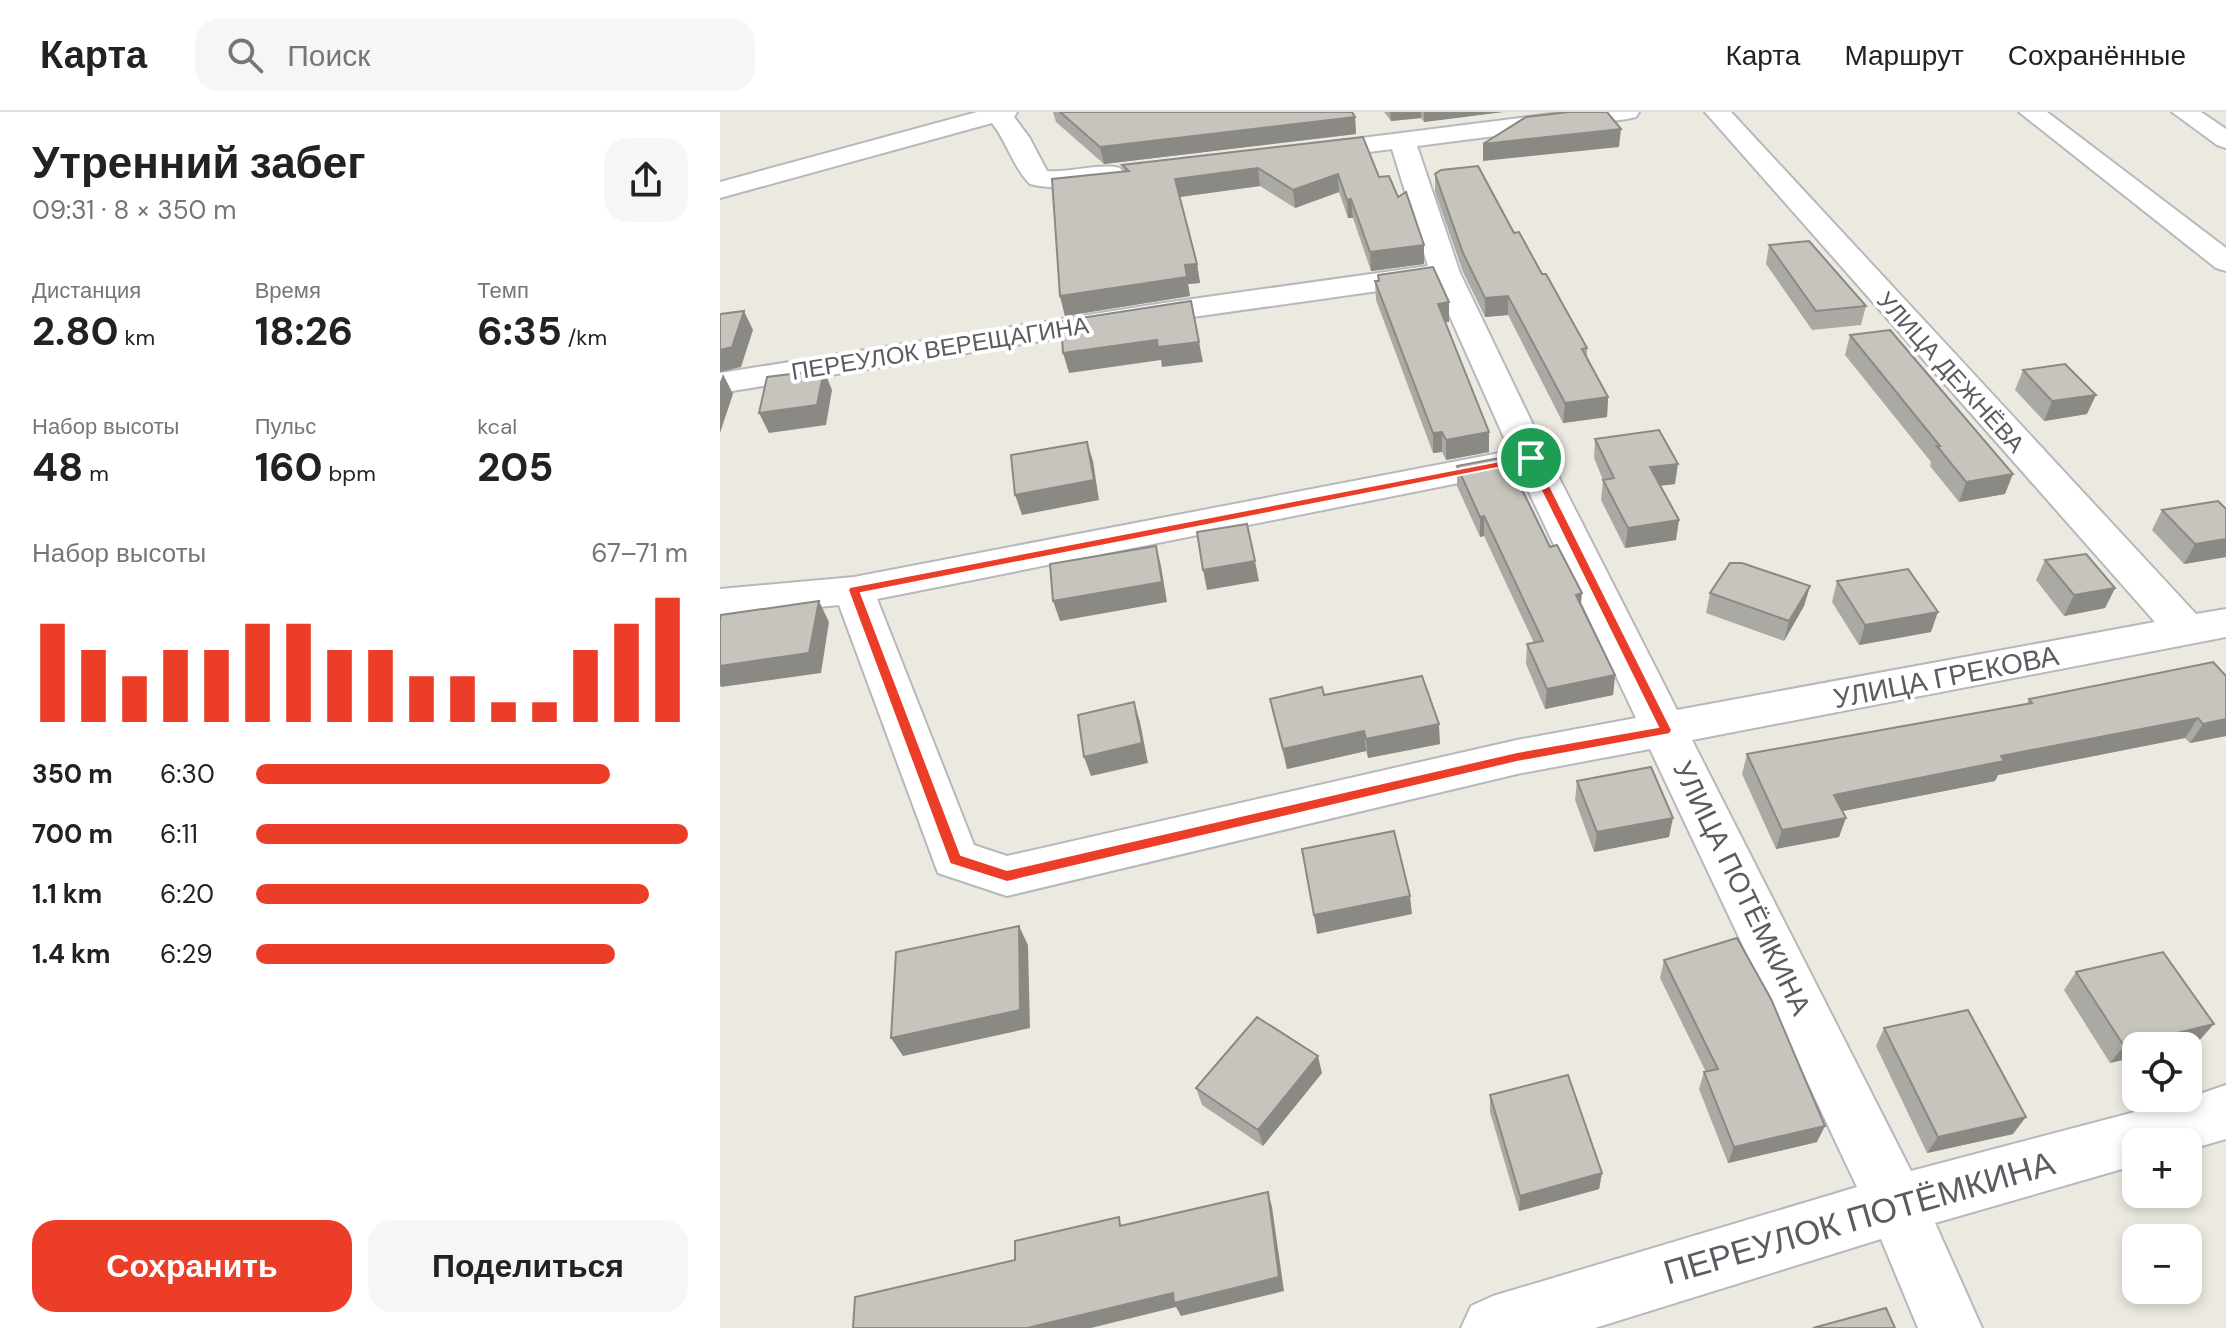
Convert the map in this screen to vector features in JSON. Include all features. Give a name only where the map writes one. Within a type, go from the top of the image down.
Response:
[{"type":"street","points":[[1278,155],[1627,112]]},
{"type":"street","name":"УЛИЦА ДЕЖНЁВА","points":[[1717,112],[2206,627]]},
{"type":"street","points":[[2031,112],[2226,262]]},
{"type":"street","points":[[2184,112],[2226,140]]},
{"type":"street","points":[[720,190],[1001,113],[1032,171],[1039,178],[1062,180],[1139,171]]},
{"type":"street","name":"УЛИЦА ПОТЁМКИНА","points":[[1402,141],[1445,273],[1531,458],[1896,1205],[1950,1328]]},
{"type":"street","name":"ПЕРЕУЛОК ВЕРЕЩАГИНА","points":[[720,383],[1164,312],[1445,273]]},
{"type":"street","points":[[720,603],[854,590],[1531,458]]},
{"type":"street","name":"УЛИЦА ГРЕКОВА","points":[[854,590],[955,859],[1007,876],[1517,757],[2206,627]]},
{"type":"street","name":"ПЕРЕУЛОК ПОТЁМКИНА","points":[[1493,1328],[1896,1205],[2226,1112]]},
{"type":"building","points":[[1060,112],[1352,112],[1355,117],[1100,147]]},
{"type":"building","points":[[1607,112],[1621,129],[1483,144],[1526,117]]},
{"type":"building","points":[[1363,137],[1379,177],[1389,176],[1398,197],[1406,192],[1424,245],[1370,252],[1351,199],[1347,200],[1338,174],[1293,190],[1258,168],[1175,179],[1197,264],[1185,265],[1187,277],[1060,296],[1052,179],[1129,171],[1122,165]]},
{"type":"building","points":[[1478,166],[1514,233],[1519,232],[1542,274],[1546,274],[1587,348],[1582,349],[1608,397],[1565,403],[1508,296],[1485,298],[1463,253],[1435,174],[1441,170]]},
{"type":"building","points":[[1809,241],[1866,306],[1816,311],[1769,245]]},
{"type":"building","points":[[1433,267],[1449,302],[1438,304],[1489,432],[1446,440],[1442,432],[1433,433],[1375,281],[1379,281],[1378,275]]},
{"type":"building","points":[[1191,301],[1199,342],[1158,347],[1157,340],[1063,353],[1061,321]]},
{"type":"building","points":[[744,311],[732,347],[720,350],[720,314]]},
{"type":"building","points":[[1890,330],[2013,474],[1966,482],[1850,335]]},
{"type":"building","points":[[2065,364],[2096,395],[2052,401],[2023,370]]},
{"type":"building","points":[[824,370],[817,405],[759,413],[767,377]]},
{"type":"building","points":[[1659,430],[1678,464],[1650,467],[1679,520],[1628,528],[1603,480],[1614,478],[1595,439]]},
{"type":"building","points":[[1087,442],[1094,480],[1015,495],[1011,455]]},
{"type":"building","points":[[1500,458],[1506,472],[1513,471],[1550,547],[1557,545],[1582,593],[1576,595],[1615,675],[1547,689],[1527,644],[1543,641],[1457,466]]},
{"type":"building","points":[[2218,501],[2226,509],[2226,539],[2195,544],[2162,510]]},
{"type":"building","points":[[1247,524],[1255,561],[1203,570],[1197,532]]},
{"type":"building","points":[[1156,546],[1162,582],[1053,601],[1050,564]]},
{"type":"building","points":[[2086,554],[2115,588],[2074,595],[2045,560]]},
{"type":"building","points":[[1730,563],[1742,563],[1810,586],[1789,621],[1710,593]]},
{"type":"building","points":[[1908,569],[1938,612],[1865,625],[1837,581]]},
{"type":"building","points":[[819,601],[809,653],[720,666],[721,615]]},
{"type":"building","points":[[2213,662],[2226,676],[2226,719],[2203,724],[2198,718],[2001,756],[2004,761],[1834,795],[1846,818],[1782,830],[1747,754],[2032,703],[2029,699]]},
{"type":"building","points":[[1422,676],[1439,724],[1366,739],[1364,731],[1283,749],[1270,699],[1322,687],[1324,695]]},
{"type":"building","points":[[1134,702],[1142,743],[1084,757],[1078,715]]},
{"type":"building","points":[[1651,767],[1673,818],[1597,832],[1577,781]]},
{"type":"building","points":[[1394,831],[1410,896],[1314,915],[1302,849]]},
{"type":"building","points":[[1019,926],[1020,1010],[891,1038],[896,952]]},
{"type":"building","points":[[1737,938],[1771,999],[1825,1126],[1734,1147],[1704,1072],[1718,1069],[1664,960]]},
{"type":"building","points":[[2163,952],[2214,1024],[2181,1032],[2122,1032],[2122,1043],[2076,972]]},
{"type":"building","points":[[1968,1010],[2026,1117],[1938,1137],[1884,1028]]},
{"type":"building","points":[[1257,1017],[1318,1056],[1258,1130],[1196,1088]]},
{"type":"building","points":[[1568,1075],[1602,1173],[1520,1196],[1490,1095]]},
{"type":"building","points":[[1268,1192],[1279,1277],[1174,1303],[1173,1293],[1027,1328],[853,1328],[855,1297],[1015,1260],[1015,1241],[1119,1217],[1120,1226]]},
{"type":"building","points":[[1886,1308],[1895,1328],[1813,1328]]},
{"type":"route","points":[[1531,458],[1666,730],[1517,757],[1007,876],[955,859],[854,590],[1531,458]]}]
